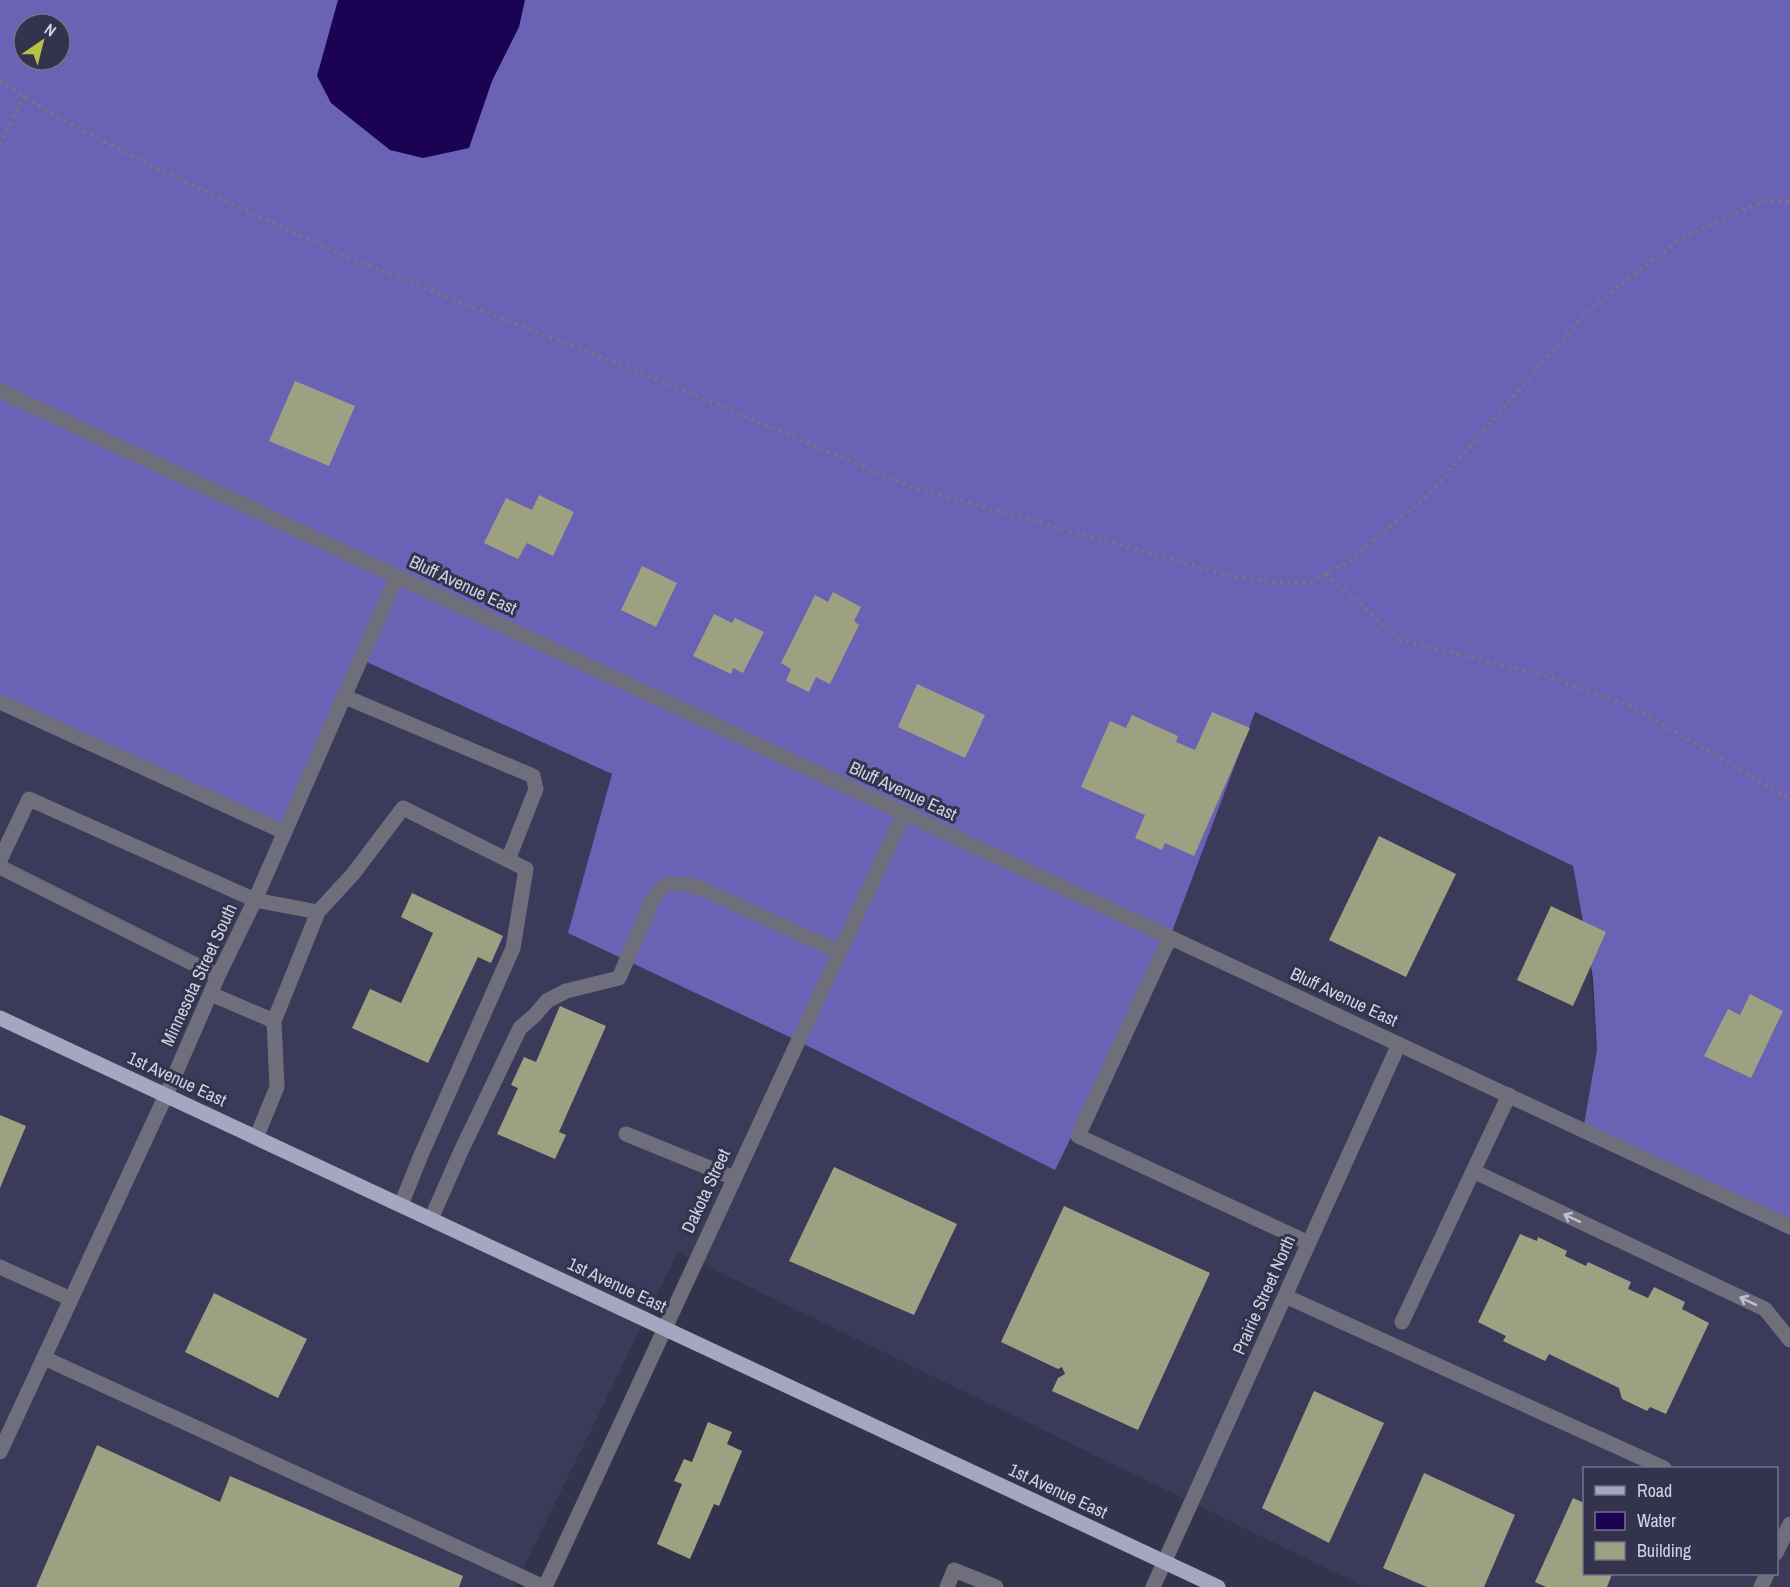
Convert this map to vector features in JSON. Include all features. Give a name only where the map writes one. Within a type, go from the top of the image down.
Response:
[{"type":"main road","name":"1st Avenue East","points":[[0,1018],[1218,1587]]},
{"type":"street","name":"Bluff Avenue East","points":[[0,391],[1790,1227]]},
{"type":"street","name":"Minnesota Street South","points":[[0,1452],[255,900],[397,576]]},
{"type":"street","points":[[343,696],[533,776],[536,789],[508,860]]},
{"type":"street","points":[[0,702],[284,832]]},
{"type":"street","points":[[0,860],[29,799],[255,900],[318,912]]},
{"type":"street","points":[[256,1138],[277,1087],[274,1021],[318,912],[353,874],[403,808],[526,869],[513,948],[401,1205]]},
{"type":"street","name":"Dakota Street","points":[[545,1587],[904,813]]},
{"type":"street","points":[[0,867],[218,976]]},
{"type":"street","points":[[431,1219],[520,1029],[547,1001],[566,991],[620,978],[653,899],[659,890],[670,883],[698,887],[839,952]]},
{"type":"street","points":[[1170,937],[1078,1136],[1309,1243]]},
{"type":"street","points":[[210,994],[274,1021]]},
{"type":"street","name":"Prairie Street North","points":[[1154,1587],[1399,1044]]},
{"type":"street","points":[[1402,1322],[1509,1095]]},
{"type":"street","points":[[626,1134],[734,1178]]},
{"type":"street","points":[[1473,1171],[1765,1309],[1790,1340]]},
{"type":"street","points":[[0,1267],[71,1299]]},
{"type":"street","points":[[1285,1296],[1662,1467]]},
{"type":"street","points":[[44,1358],[545,1587]]},
{"type":"street","points":[[1778,1549],[1790,1525]]},
{"type":"street","points":[[947,1587],[954,1570],[996,1587]]},
{"type":"path","points":[[0,81],[52,114],[145,163],[344,256],[669,384],[909,486],[1235,577],[1274,582],[1310,582],[1347,563],[1431,492],[1575,325],[1603,298],[1682,238],[1766,200],[1790,202]]},
{"type":"path","points":[[0,145],[24,96]]},
{"type":"path","points":[[1326,574],[1401,640],[1543,675],[1633,707],[1790,799]]},
{"type":"shaded area","points":[[0,0],[1790,0],[1790,1227],[1583,1130],[1597,1050],[1593,978],[1573,866],[1255,712],[1170,937],[1055,1170],[798,1041],[568,933],[612,774],[360,659],[284,832],[0,702]]},
{"type":"shaded area","points":[[360,659],[613,774],[1170,937],[1254,712],[1573,866],[1590,966],[1597,1050],[1583,1130],[1790,1227],[1790,1587],[1365,1587],[678,1252],[514,1587],[0,1587],[0,700]]},
{"type":"water","points":[[338,0],[525,0],[519,27],[492,81],[469,148],[423,158],[390,150],[331,103],[317,76]]},
{"type":"building","points":[[295,381],[355,406],[329,466],[269,441]]},
{"type":"building","points":[[539,495],[574,512],[553,556],[527,543],[518,559],[484,543],[506,498],[532,510]]},
{"type":"building","points":[[642,566],[677,583],[656,627],[621,610]]},
{"type":"building","points":[[833,592],[861,607],[854,621],[859,625],[830,684],[816,677],[809,692],[786,681],[791,669],[781,663],[815,595],[828,602]]},
{"type":"building","points":[[714,614],[732,623],[735,618],[764,632],[743,673],[733,668],[731,674],[693,656]]},
{"type":"building","points":[[917,684],[985,715],[965,758],[898,727]]},
{"type":"building","points":[[1212,712],[1250,728],[1194,856],[1165,843],[1162,850],[1135,838],[1145,815],[1081,787],[1110,721],[1126,728],[1132,715],[1178,736],[1176,742],[1195,750]]},
{"type":"building","points":[[1379,836],[1456,874],[1406,977],[1329,940]]},
{"type":"building","points":[[412,893],[503,936],[491,963],[478,957],[428,1063],[352,1028],[370,989],[401,1003],[433,933],[401,917]]},
{"type":"building","points":[[1551,906],[1606,932],[1573,1006],[1517,980]]},
{"type":"building","points":[[1750,994],[1783,1011],[1751,1078],[1704,1056],[1728,1009],[1740,1015]]},
{"type":"building","points":[[560,1006],[606,1026],[559,1132],[566,1135],[555,1159],[497,1134],[518,1088],[511,1085],[524,1057],[536,1062]]},
{"type":"building","points":[[0,1115],[26,1126],[0,1188]]},
{"type":"building","points":[[834,1167],[957,1224],[914,1315],[789,1261]]},
{"type":"building","points":[[1064,1206],[1210,1273],[1138,1430],[1052,1391],[1058,1378],[1065,1374],[1062,1367],[1058,1369],[1001,1342]]},
{"type":"building","points":[[1520,1234],[1537,1241],[1538,1237],[1567,1251],[1565,1256],[1586,1266],[1588,1262],[1631,1282],[1628,1289],[1648,1298],[1654,1287],[1685,1302],[1682,1309],[1709,1323],[1666,1414],[1650,1407],[1647,1411],[1622,1399],[1619,1388],[1549,1354],[1545,1361],[1503,1341],[1506,1336],[1478,1322]]},
{"type":"building","points":[[214,1293],[307,1339],[278,1398],[185,1352]]},
{"type":"building","points":[[1314,1391],[1384,1423],[1329,1543],[1262,1508]]},
{"type":"building","points":[[708,1422],[732,1432],[727,1444],[742,1451],[719,1506],[714,1504],[690,1559],[657,1544],[682,1484],[674,1481],[684,1459],[692,1462]]},
{"type":"building","points":[[97,1445],[220,1502],[230,1476],[463,1576],[459,1587],[36,1587]]},
{"type":"building","points":[[1424,1473],[1515,1515],[1484,1587],[1427,1587],[1383,1568]]},
{"type":"building","points":[[1573,1498],[1583,1503],[1583,1575],[1612,1575],[1607,1587],[1546,1587],[1535,1582]]}]
